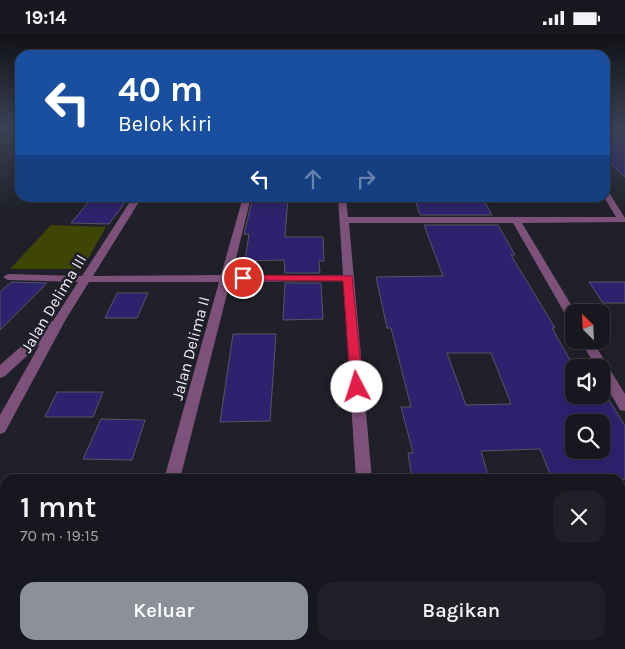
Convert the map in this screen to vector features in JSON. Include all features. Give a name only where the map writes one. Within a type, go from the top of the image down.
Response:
[{"type":"street","points":[[344,220],[622,220],[610,201]]},
{"type":"street","name":"Jalan Delima III","points":[[0,428],[60,319],[135,202]]},
{"type":"street","name":"Jalan Delima II","points":[[173,474],[246,202]]},
{"type":"street","points":[[342,202],[364,474]]},
{"type":"street","points":[[516,220],[565,304]]},
{"type":"street","points":[[8,277],[86,279],[348,278]]},
{"type":"street","points":[[0,373],[60,319]]},
{"type":"street","points":[[591,349],[625,406]]},
{"type":"green space","points":[[51,225],[106,227],[82,269],[10,269]]},
{"type":"building","points":[[610,156],[625,156],[625,177],[610,163]]},
{"type":"building","points":[[89,202],[125,202],[109,224],[71,223]]},
{"type":"building","points":[[252,202],[288,202],[285,237],[323,237],[324,261],[319,261],[320,273],[285,273],[284,260],[245,261],[249,234],[244,234]]},
{"type":"building","points":[[416,202],[485,202],[492,215],[420,215]]},
{"type":"building","points":[[424,225],[498,225],[515,255],[511,255],[555,328],[552,328],[569,359],[565,359],[565,404],[610,404],[610,402],[625,426],[625,474],[550,474],[540,449],[481,451],[488,474],[411,474],[408,453],[413,453],[401,407],[411,407],[391,328],[387,328],[376,277],[443,276]],"holes":[[[447,353],[491,353],[511,404],[466,405]]]},
{"type":"building","points":[[11,282],[47,283],[0,330],[0,292]]},
{"type":"building","points":[[589,282],[625,282],[625,303],[603,303]]},
{"type":"building","points":[[285,283],[321,283],[323,319],[283,320]]},
{"type":"building","points":[[117,293],[148,293],[137,318],[105,318]]},
{"type":"building","points":[[233,334],[276,334],[270,421],[220,422]]},
{"type":"building","points":[[57,392],[103,392],[93,417],[45,417]]},
{"type":"building","points":[[101,419],[145,420],[132,460],[83,459]]},
{"type":"route","points":[[243,278],[348,278],[357,387]]}]
